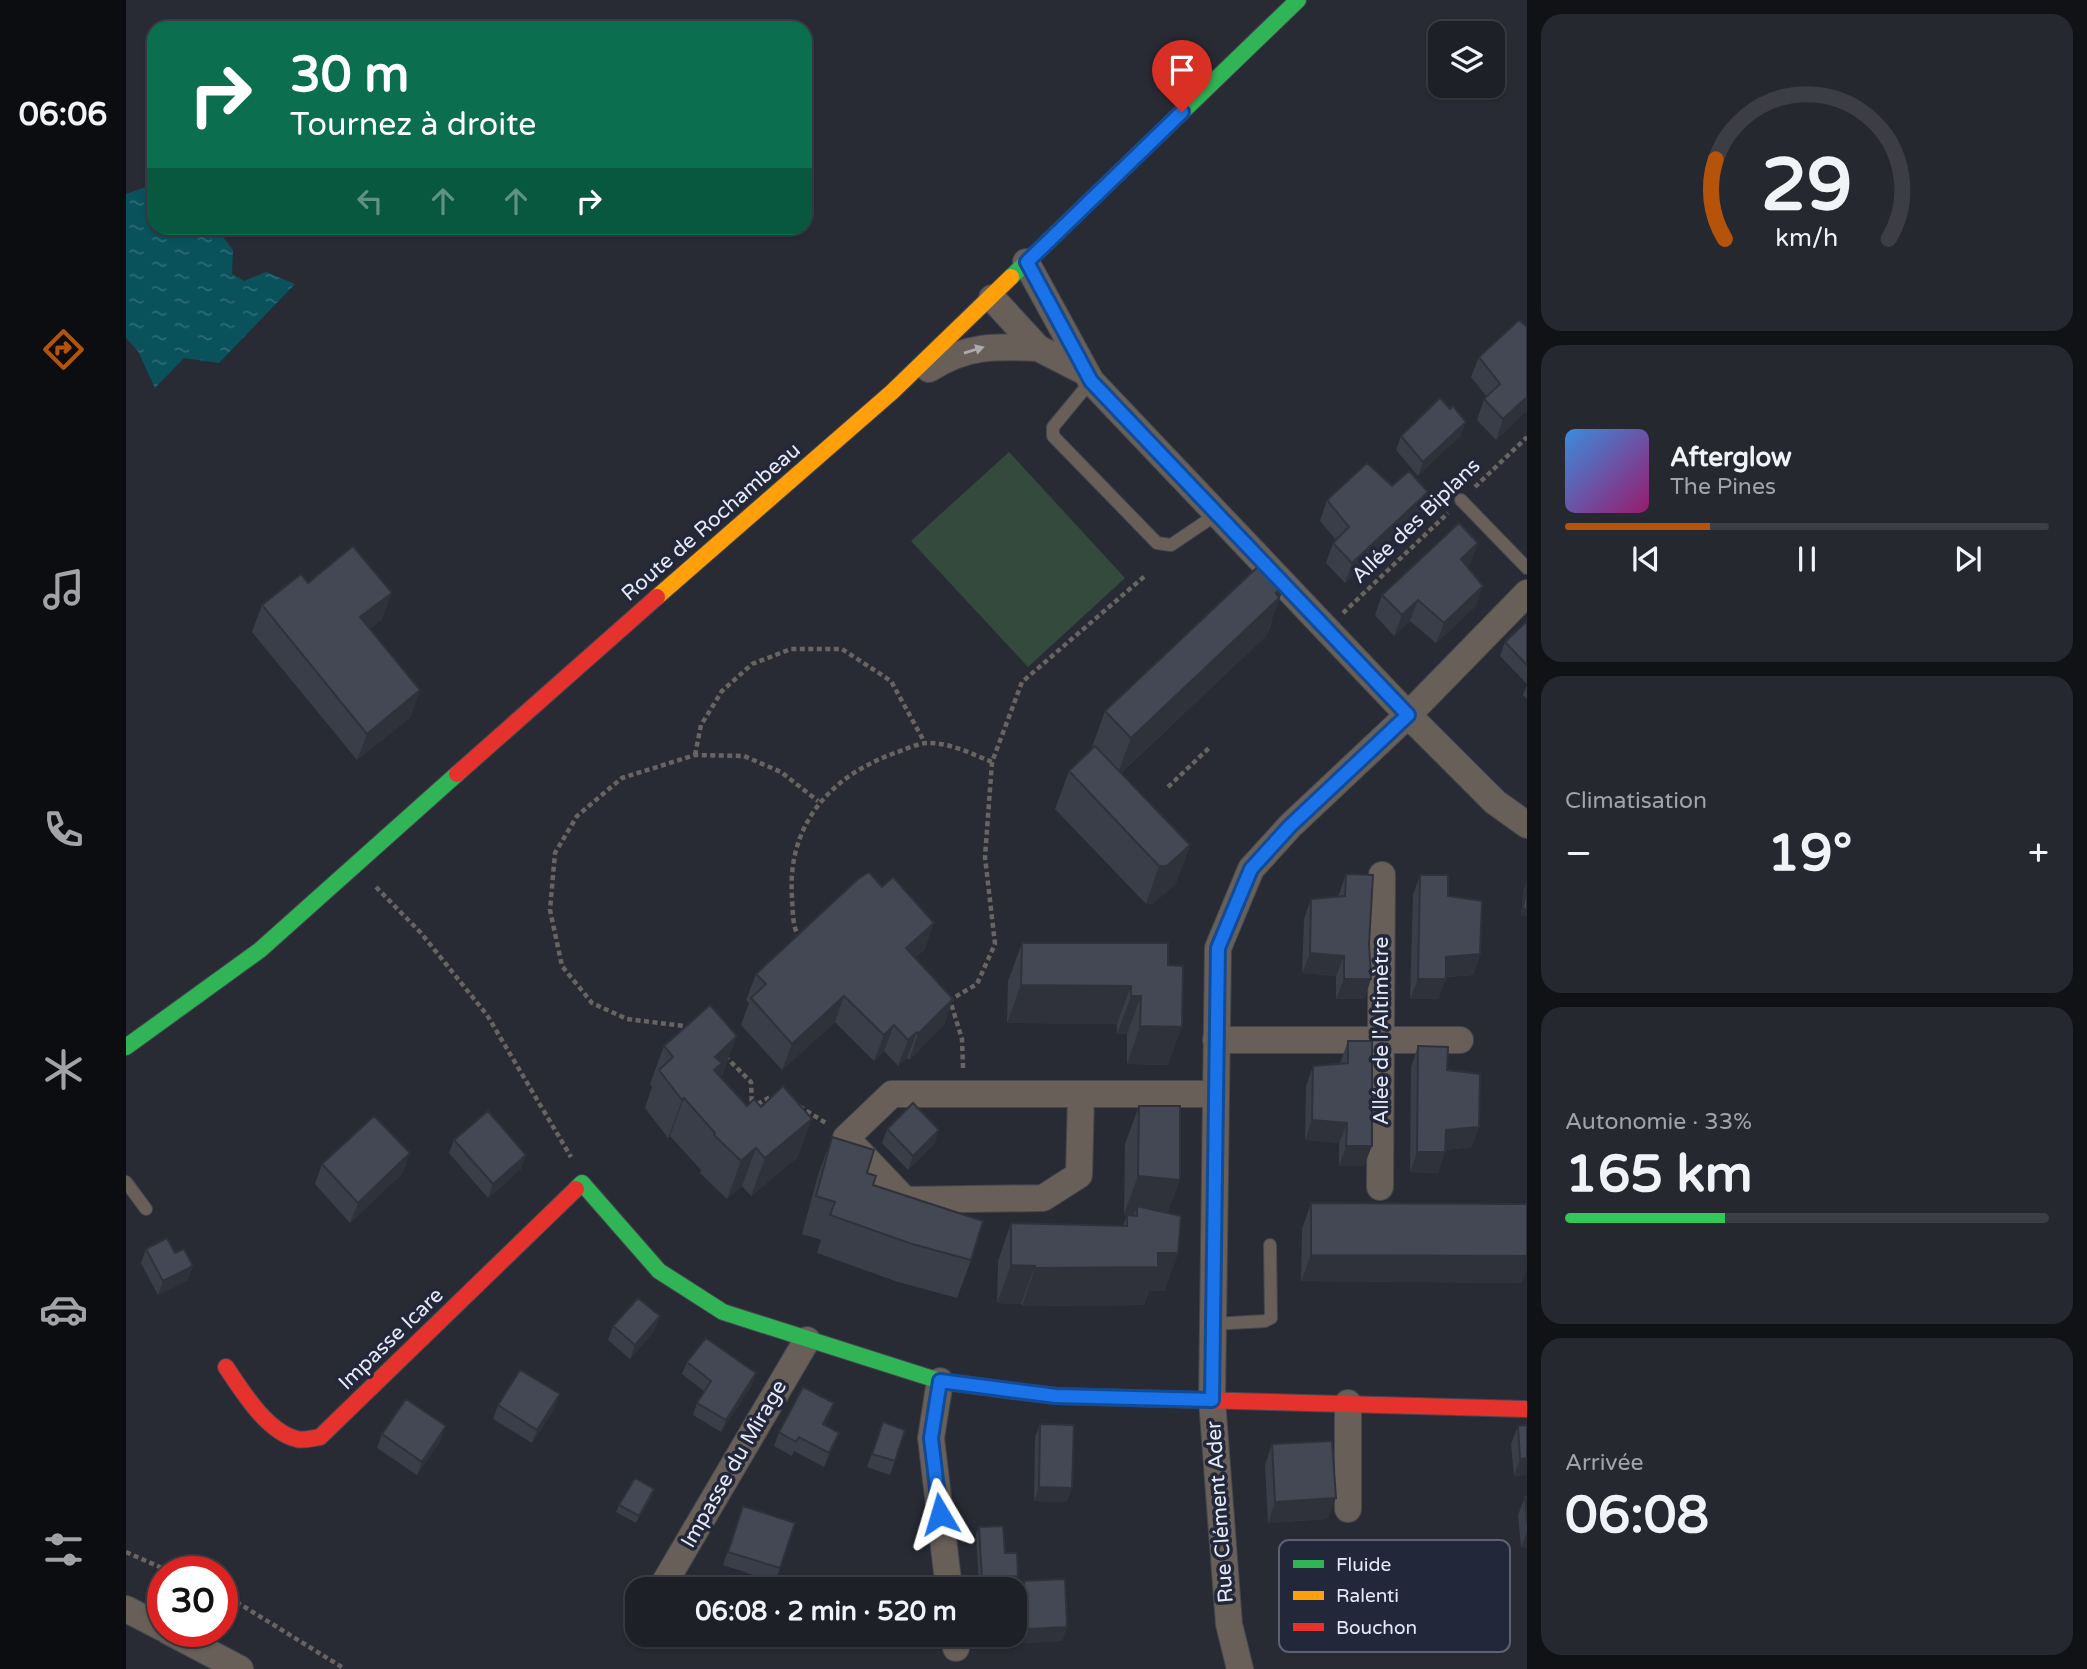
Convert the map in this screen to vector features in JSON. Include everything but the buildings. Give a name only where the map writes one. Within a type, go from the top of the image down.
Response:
[{"type":"main road","name":"Route de Rochambeau","points":[[126,1047],[260,950],[495,739],[892,392],[1298,0]]},
{"type":"main road","points":[[582,1184],[659,1271],[723,1312],[940,1381],[1056,1396],[1527,1409]]},
{"type":"main road","name":"Impasse Icare","points":[[226,1367],[244,1393],[282,1431],[299,1440],[320,1437],[582,1184]]},
{"type":"street","points":[[1027,262],[1055,310],[1088,377]]},
{"type":"street","points":[[992,298],[1038,348],[1088,377],[1408,715],[1495,802],[1527,825]]},
{"type":"street","points":[[892,392],[944,359],[983,346],[1038,348]]},
{"type":"street","name":"Rue Clément Ader","points":[[1240,1669],[1228,1624],[1212,1400],[1218,948],[1251,869],[1290,826],[1408,715],[1527,593]]},
{"type":"street","name":"Allée de l'Altimètre","points":[[1380,1187],[1382,875]]},
{"type":"street","points":[[1216,1040],[1460,1040]]},
{"type":"street","points":[[1081,1096],[1079,1175],[1043,1199],[905,1199],[846,1138],[892,1094],[1215,1094]]},
{"type":"street","name":"Impasse du Mirage","points":[[668,1577],[807,1340]]},
{"type":"street","points":[[940,1381],[931,1438],[948,1577]]},
{"type":"street","points":[[1348,1403],[1348,1509]]},
{"type":"street","points":[[126,1609],[147,1620]]},
{"type":"street","points":[[198,1647],[240,1669]]},
{"type":"lane","points":[[1088,377],[1053,427],[1053,436],[1157,543],[1171,545],[1217,514]]},
{"type":"lane","points":[[1461,500],[1527,568]]},
{"type":"lane","points":[[126,1182],[146,1209]]},
{"type":"lane","points":[[1213,1324],[1265,1321],[1271,1318],[1270,1245]]},
{"type":"path","name":"Allée des Biplans","points":[[1327,629],[1527,437]]},
{"type":"path","points":[[937,998],[950,1000],[977,984],[995,944],[985,857],[992,762],[1022,682],[1146,575]]},
{"type":"path","points":[[695,755],[701,725],[722,691],[752,664],[791,649],[842,649],[891,681],[925,743]]},
{"type":"path","points":[[801,940],[794,930],[790,877],[798,842],[818,802],[869,762],[925,743],[958,748],[992,762]]},
{"type":"path","points":[[1168,787],[1210,747]]},
{"type":"path","points":[[693,1031],[684,1026],[627,1019],[592,1003],[562,966],[550,910],[555,853],[577,816],[622,778],[695,755],[744,756],[781,772],[818,802]]},
{"type":"path","points":[[356,866],[421,933],[487,1014],[581,1173],[582,1184]]},
{"type":"path","points":[[950,1000],[962,1039],[963,1094]]},
{"type":"path","points":[[722,1053],[751,1082],[752,1107],[772,1097],[798,1103],[846,1138]]},
{"type":"path","points":[[126,1552],[147,1561]]},
{"type":"path","points":[[238,1603],[345,1669]]},
{"type":"green space","points":[[1009,452],[1125,578],[1028,667],[911,541]]},
{"type":"water","points":[[147,188],[147,235],[221,235],[233,250],[232,274],[244,281],[266,272],[295,284],[219,363],[184,358],[155,388],[138,351],[126,338],[126,194]]},
{"type":"traffic: fast","points":[[1011,277],[1298,0]]},
{"type":"traffic: fast","points":[[126,1047],[260,950],[457,774]]},
{"type":"traffic: fast","points":[[576,1189],[582,1183],[659,1271],[723,1312],[940,1381],[1014,1391]]},
{"type":"traffic: slow","points":[[657,597],[892,392],[1011,277]]},
{"type":"traffic: jam","points":[[457,774],[657,597]]},
{"type":"traffic: jam","points":[[226,1367],[256,1409],[276,1428],[297,1439],[320,1437],[576,1189]]},
{"type":"traffic: jam","points":[[1014,1391],[1056,1396],[1527,1409]]},
{"type":"route","points":[[940,1514],[931,1438],[940,1381],[1056,1396],[1212,1400],[1218,948],[1251,869],[1290,826],[1408,715],[1091,381],[1027,262],[1182,112]]}]
